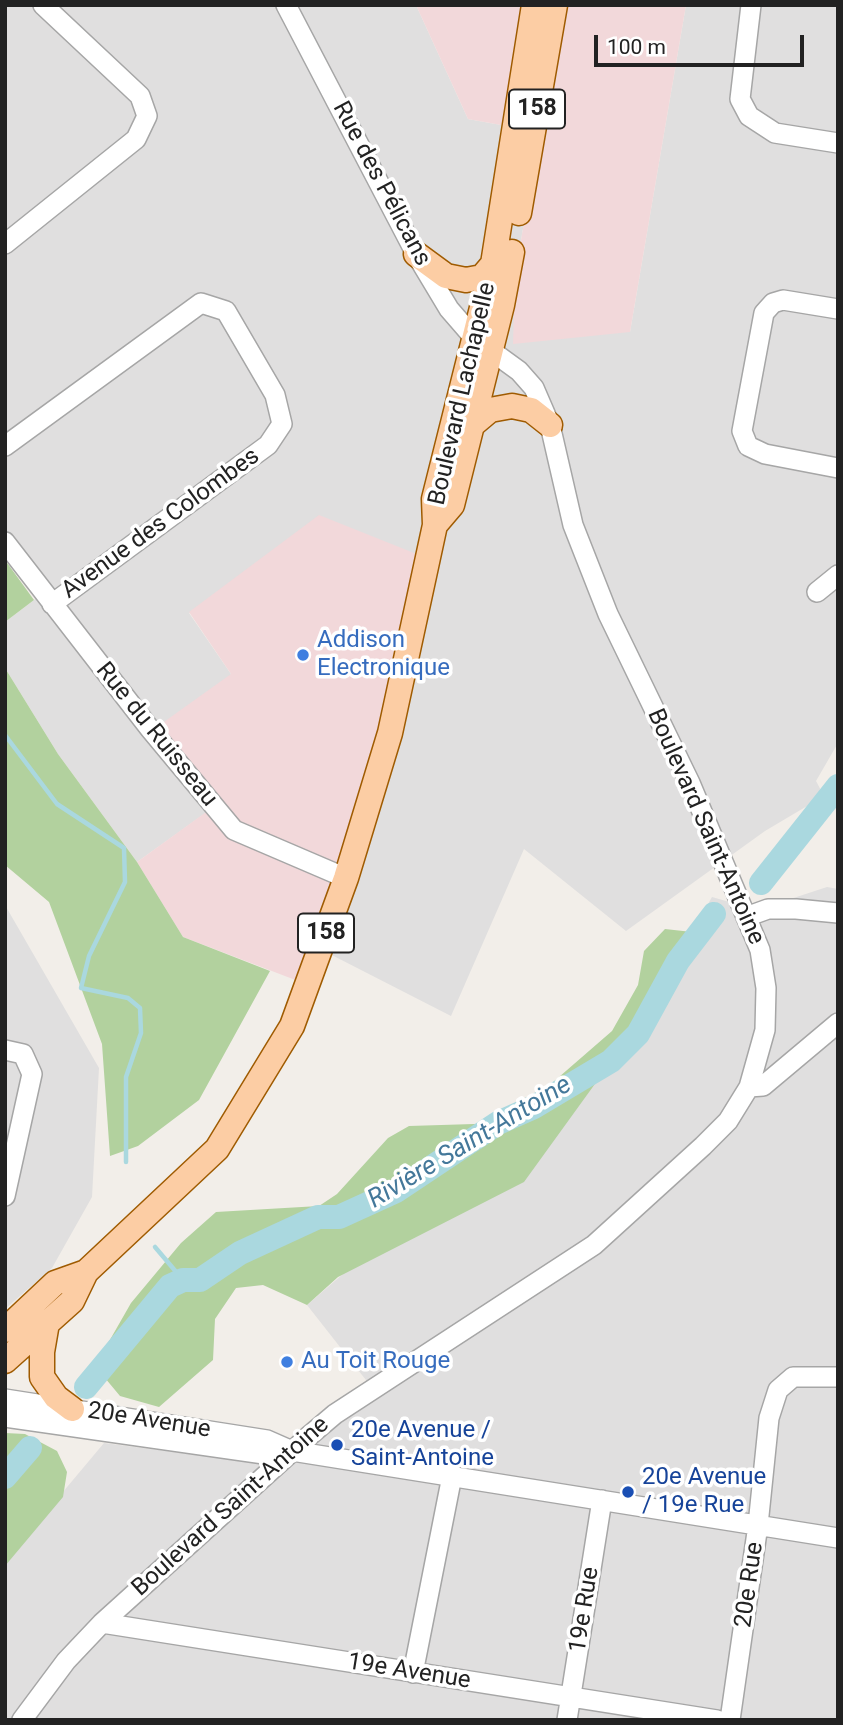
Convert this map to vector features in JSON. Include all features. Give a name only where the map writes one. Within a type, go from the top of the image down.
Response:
[{"type":"main road","name":"158","points":[[493,264],[534,5]]},
{"type":"main road","name":"Boulevard Lachapelle","points":[[5,1361],[72,1301],[86,1272],[217,1149],[292,1026],[346,878],[390,733],[435,525],[434,499],[483,344],[502,305],[555,5]]},
{"type":"main road","points":[[416,254],[446,276],[466,280],[482,277],[493,264]]},
{"type":"main road","name":"Boulevard Lachapelle","points":[[435,525],[452,505],[471,426],[493,264]]},
{"type":"main road","points":[[471,426],[490,410],[512,406],[531,410],[550,425]]},
{"type":"main road","name":"Boulevard Lachapelle","points":[[5,1330],[55,1283],[86,1272]]},
{"type":"main road","points":[[47,1323],[42,1352],[42,1377],[56,1397],[72,1409]]},
{"type":"street","points":[[5,244],[136,138],[147,116],[140,96],[43,5]]},
{"type":"street","name":"Rue des Pélicans","points":[[286,5],[416,254],[449,309],[483,344]]},
{"type":"street","points":[[751,5],[740,99],[749,116],[775,133],[838,143]]},
{"type":"street","points":[[838,309],[783,300],[773,303],[764,313],[742,431],[748,446],[765,454],[838,468]]},
{"type":"street","name":"Avenue des Colombes","points":[[5,446],[201,303],[226,311],[275,395],[282,424],[268,445],[52,604]]},
{"type":"street","name":"Boulevard Saint-Antoine","points":[[22,1720],[66,1661],[102,1623],[292,1451],[335,1414],[594,1244],[728,1121],[749,1087],[765,1030],[766,988],[760,950],[690,783],[598,589],[573,525],[550,425],[534,388],[519,371],[483,344]]},
{"type":"street","name":"Rue du Ruisseau","points":[[5,542],[150,730],[233,830],[346,878]]},
{"type":"street","points":[[817,592],[838,575]]},
{"type":"street","points":[[746,917],[768,909],[838,913]]},
{"type":"street","points":[[749,1087],[763,1086],[838,1023]]},
{"type":"street","points":[[5,1050],[23,1054],[32,1074],[5,1196]]},
{"type":"street","name":"20e Rue","points":[[730,1720],[758,1525],[769,1418],[778,1390],[793,1377],[838,1377]]},
{"type":"street","name":"20e Avenue","points":[[5,1399],[267,1440],[292,1451],[838,1538]]},
{"type":"street","name":"20e Avenue","points":[[5,1417],[264,1454],[292,1451]]},
{"type":"street","points":[[413,1673],[452,1476]]},
{"type":"street","name":"19e Rue","points":[[568,1720],[602,1500]]},
{"type":"street","name":"19e Avenue","points":[[102,1623],[717,1720]]},
{"type":"shaded area","points":[[5,5],[416,5],[468,119],[540,132],[515,274],[630,332],[686,5],[838,5],[838,743],[816,781],[824,796],[765,831],[626,931],[524,849],[451,1016],[320,949],[434,561],[189,613],[231,674],[214,807],[137,862],[58,754],[5,668],[5,622],[50,588],[5,533]]},
{"type":"shaded area","points":[[416,5],[686,5],[630,332],[513,344],[515,274],[540,132],[468,119]]},
{"type":"shaded area","points":[[319,515],[434,561],[320,949],[298,981],[183,937],[137,862],[213,807],[154,729],[231,674],[189,612]]},
{"type":"shaded area","points":[[827,887],[838,889],[838,1720],[5,1720],[5,1561],[104,1443],[267,1464],[373,1389],[307,1305],[647,1012],[712,897],[757,910]]},
{"type":"shaded area","points":[[5,905],[99,1068],[92,1197],[52,1268],[5,1309]]},
{"type":"green space","points":[[5,560],[34,600],[5,622]]},
{"type":"green space","points":[[5,668],[58,754],[137,862],[183,937],[270,971],[199,1100],[138,1146],[110,1156],[102,1044],[49,902],[5,865]]},
{"type":"green space","points":[[665,929],[692,932],[647,1012],[524,1182],[338,1277],[307,1305],[263,1285],[236,1288],[215,1319],[213,1360],[159,1407],[120,1396],[95,1366],[131,1303],[181,1243],[216,1212],[319,1206],[337,1194],[388,1138],[409,1126],[506,1123],[612,1031],[638,985],[644,951]]},
{"type":"green space","points":[[5,1433],[25,1434],[57,1451],[67,1472],[63,1497],[5,1566]]},
{"type":"waterway","points":[[5,735],[57,804],[124,848],[125,882],[89,956],[81,988],[128,998],[140,1008],[141,1033],[126,1077],[126,1162]]},
{"type":"waterway","name":"Rivière Saint-Antoine","points":[[761,883],[838,786]]},
{"type":"waterway","name":"Rivière Saint-Antoine","points":[[86,1387],[170,1286],[183,1280],[200,1280],[240,1253],[318,1217],[339,1217],[396,1191],[498,1123],[534,1107],[611,1061],[638,1034],[678,961],[714,914]]},
{"type":"waterway","points":[[155,1247],[183,1280]]},
{"type":"waterway","name":"Rivière Saint-Antoine","points":[[5,1477],[30,1448]]},
{"type":"place","name":"Addison Electronique","points":[[303,655]]},
{"type":"place","name":"Au Toit Rouge","points":[[287,1362]]},
{"type":"place","name":"20e Avenue / Saint-Antoine","points":[[337,1445]]},
{"type":"place","name":"20e Avenue / 19e Rue","points":[[628,1492]]}]
